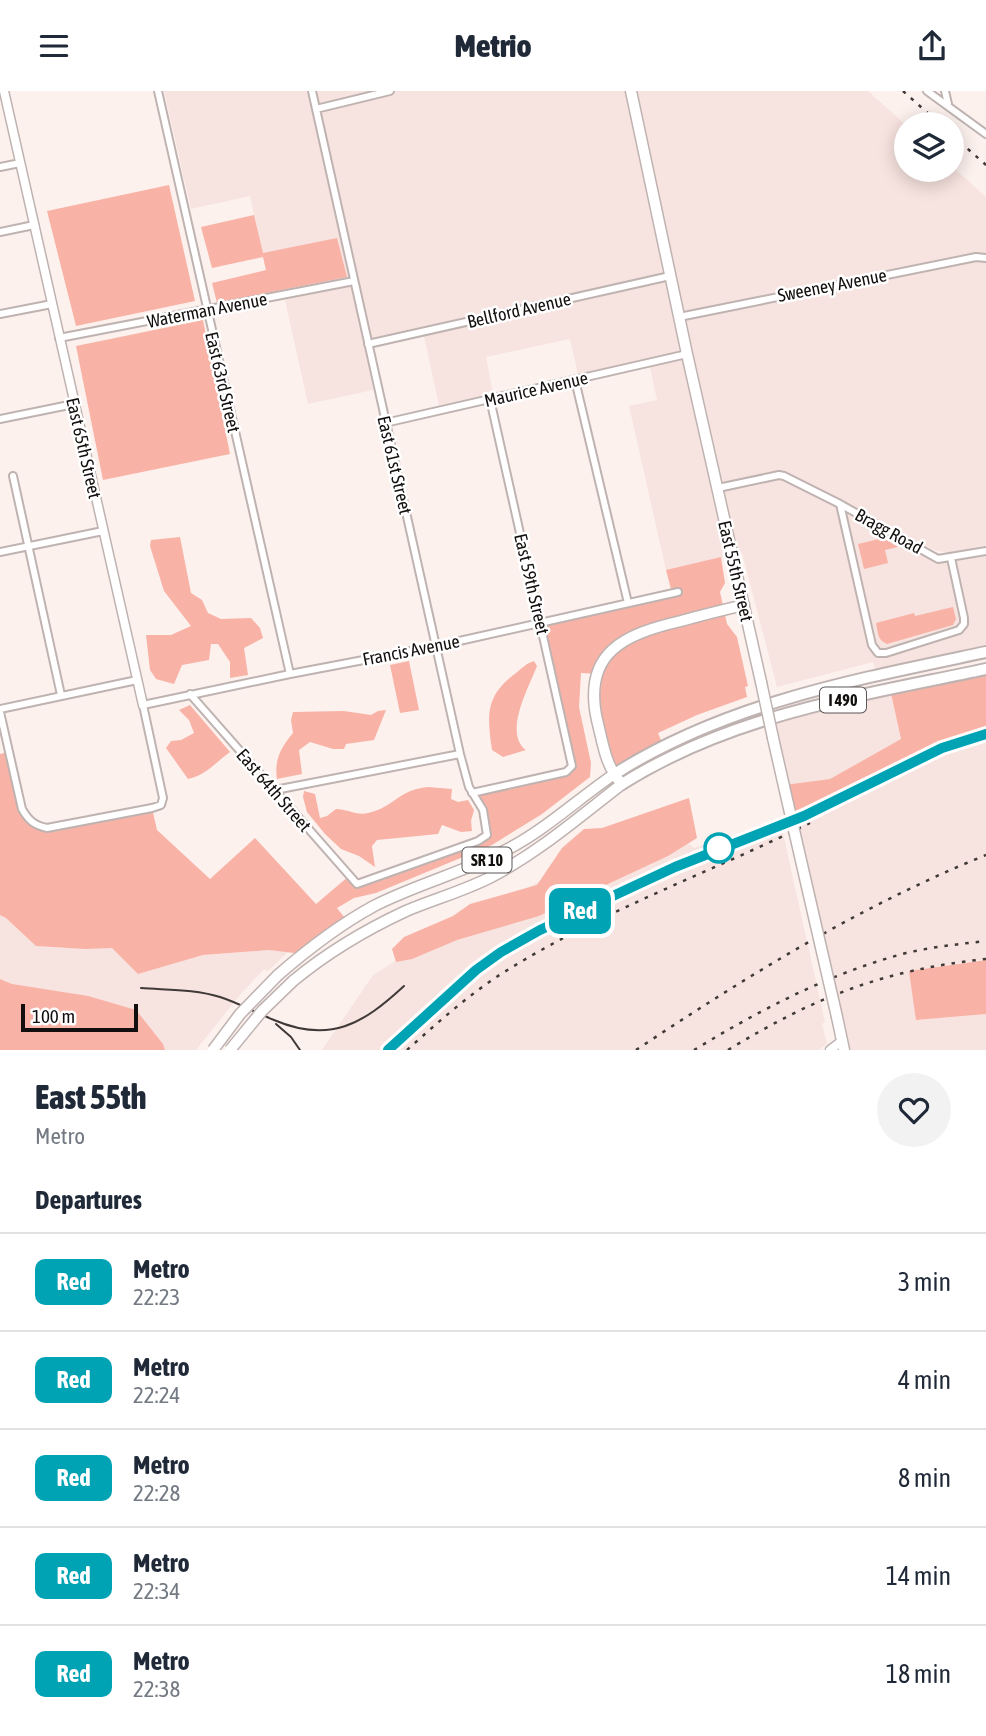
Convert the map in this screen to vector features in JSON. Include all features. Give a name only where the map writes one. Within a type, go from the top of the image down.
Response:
[{"type":"highway","points":[[928,664],[986,646]]},
{"type":"highway","name":"I 490","points":[[613,775],[682,735],[734,714],[928,664],[986,652]]},
{"type":"highway","name":"I 490","points":[[622,784],[694,745],[760,720],[986,669]]},
{"type":"main road","name":"East 55th Street","points":[[631,91],[687,354],[843,1045]]},
{"type":"main road","points":[[622,784],[613,775],[608,763],[594,699],[598,674],[610,652],[624,639],[641,631],[744,605]]},
{"type":"main road","name":"SR 10","points":[[212,1050],[235,1020],[278,975],[325,937],[375,906],[482,863],[512,847],[613,775]]},
{"type":"main road","name":"SR 10","points":[[230,1050],[271,1001],[335,949],[371,928],[475,885],[513,865],[548,842],[622,784]]},
{"type":"street","name":"East 65th Street","points":[[0,711],[22,809],[28,819],[37,826],[47,828],[152,809],[161,805],[163,798],[143,705],[20,163],[3,105],[4,91]]},
{"type":"street","name":"East 63rd Street","points":[[158,91],[290,674]]},
{"type":"street","name":"East 61st Street","points":[[312,91],[460,754],[472,793],[482,807],[487,835]]},
{"type":"street","points":[[316,109],[390,91]]},
{"type":"street","points":[[927,91],[986,134]]},
{"type":"street","points":[[945,91],[948,104]]},
{"type":"street","points":[[0,167],[20,163]]},
{"type":"street","points":[[0,232],[34,225]]},
{"type":"street","name":"Sweeney Avenue","points":[[679,317],[976,257],[986,258]]},
{"type":"street","name":"Bellford Avenue","points":[[368,344],[670,276]]},
{"type":"street","name":"Waterman Avenue","points":[[59,338],[354,281]]},
{"type":"street","points":[[0,314],[52,304]]},
{"type":"street","name":"Maurice Avenue","points":[[385,423],[687,354]]},
{"type":"street","points":[[575,380],[628,603]]},
{"type":"street","name":"East 59th Street","points":[[472,793],[571,769],[572,761],[490,399]]},
{"type":"street","points":[[0,419],[74,404]]},
{"type":"street","name":"Bragg Road","points":[[718,488],[779,475],[840,504],[938,559],[951,558]]},
{"type":"street","points":[[13,476],[61,695]]},
{"type":"street","points":[[840,504],[872,645],[878,653],[886,653],[959,630],[964,624],[964,618],[951,558],[986,551]]},
{"type":"street","points":[[0,552],[103,531]]},
{"type":"street","name":"Francis Avenue","points":[[143,705],[437,646],[678,592]]},
{"type":"street","points":[[0,711],[61,695],[137,680]]},
{"type":"street","name":"East 64th Street","points":[[190,694],[358,884],[478,841],[487,835]]},
{"type":"street","points":[[275,790],[460,754]]},
{"type":"street","points":[[831,1050],[843,1045]]},
{"type":"shaded area","points":[[164,91],[868,91],[894,114],[894,182],[964,182],[964,177],[986,197],[986,545],[948,553],[934,550],[835,498],[836,502],[938,559],[986,551],[986,646],[877,676],[873,662],[777,687],[742,553],[666,570],[629,406],[657,400],[648,358],[578,374],[570,339],[486,357],[493,393],[439,405],[422,327],[363,340],[373,390],[308,404],[283,291],[271,293],[250,196],[191,209]]},
{"type":"shaded area","points":[[169,185],[195,301],[76,326],[47,211]]},
{"type":"shaded area","points":[[254,215],[263,253],[337,238],[347,277],[217,303],[212,283],[266,270],[263,257],[212,268],[201,227]]},
{"type":"shaded area","points":[[203,320],[230,454],[103,480],[76,346]]},
{"type":"shaded area","points":[[180,537],[191,593],[202,600],[208,613],[221,619],[251,618],[260,628],[263,638],[244,648],[248,675],[230,678],[230,662],[218,644],[211,644],[209,660],[182,665],[174,684],[156,679],[150,670],[146,635],[171,635],[191,626],[164,591],[150,546],[151,540]]},
{"type":"shaded area","points":[[883,538],[898,547],[885,550],[888,563],[864,569],[858,544]]},
{"type":"shaded area","points":[[721,557],[725,583],[720,592],[727,624],[737,637],[748,686],[745,687],[747,697],[658,733],[663,745],[613,775],[597,716],[598,674],[581,673],[579,707],[591,763],[590,777],[542,814],[492,845],[376,893],[354,898],[337,908],[348,922],[302,954],[269,950],[203,955],[138,974],[112,948],[36,946],[0,915],[0,754],[9,752],[28,819],[48,828],[152,808],[157,830],[210,879],[255,838],[316,904],[349,876],[355,883],[485,838],[483,810],[472,793],[571,770],[540,622],[672,593],[666,570]]},
{"type":"shaded area","points":[[953,607],[956,619],[953,625],[887,644],[878,635],[876,623]]},
{"type":"shaded area","points":[[409,661],[419,710],[400,713],[390,665]]},
{"type":"shaded area","points":[[534,661],[537,666],[517,721],[517,733],[526,750],[503,757],[492,750],[490,707],[493,698],[506,681]]},
{"type":"shaded area","points":[[986,669],[986,734],[942,749],[792,820],[784,785],[830,779],[901,739],[890,689]]},
{"type":"shaded area","points":[[890,689],[901,739],[830,779],[784,785],[768,718]]},
{"type":"shaded area","points":[[190,705],[230,752],[205,772],[188,779],[166,748],[171,741],[181,740],[194,733],[189,720],[179,710]]},
{"type":"shaded area","points":[[386,710],[374,740],[346,744],[344,749],[333,749],[310,742],[299,750],[302,774],[277,779],[279,754],[293,733],[293,712],[344,711],[371,715]]},
{"type":"shaded area","points":[[986,734],[986,959],[915,970],[916,1020],[986,1014],[986,1050],[830,1050],[842,1040],[792,820],[942,749]]},
{"type":"shaded area","points":[[428,787],[452,789],[451,799],[458,802],[468,800],[474,810],[472,831],[461,832],[442,825],[438,834],[377,840],[372,846],[375,867],[359,856],[341,849],[325,834],[307,812],[303,797],[304,791],[315,794],[320,818],[336,809],[368,813],[384,807],[409,791]]},
{"type":"shaded area","points":[[689,798],[697,838],[668,856],[539,916],[457,940],[412,959],[396,962],[392,949],[404,937],[453,916],[470,904],[537,885],[562,848],[584,829],[602,828]]},
{"type":"shaded area","points":[[780,820],[825,1022],[822,1024],[827,1043],[819,1050],[322,1050],[373,975],[440,933],[642,828],[665,830],[695,848]]},
{"type":"shaded area","points":[[0,915],[6,917],[36,946],[85,949],[112,947],[138,974],[203,955],[269,950],[288,952],[268,971],[264,969],[196,1050],[165,1050],[163,1044],[0,979]]},
{"type":"shaded area","points":[[986,960],[986,1014],[916,1020],[909,971]]},
{"type":"shaded area","points":[[0,979],[12,984],[88,996],[136,1010],[165,1050],[0,1050]]},
{"type":"tram line","points":[[141,988],[210,994],[294,1027],[329,1030],[360,1020],[404,986]]},
{"type":"tram line","points":[[276,1024],[291,1037],[300,1050]]},
{"type":"railway","points":[[903,91],[927,112]]},
{"type":"railway","points":[[964,146],[986,165]]},
{"type":"railway","points":[[388,1050],[476,970],[540,930],[675,867],[804,816],[942,749],[986,734]]},
{"type":"railway","points":[[407,1050],[474,993],[535,953],[613,913],[810,823]]},
{"type":"railway","points":[[636,1050],[806,943],[894,896],[986,855]]},
{"type":"railway","points":[[694,1050],[770,1007],[850,971],[906,953],[986,941]]},
{"type":"railway","points":[[728,1050],[791,1015],[851,989],[914,970],[986,959]]},
{"type":"metro line","name":"Red","points":[[388,1050],[476,970],[540,930],[675,867],[804,816],[942,748],[986,734]]}]
